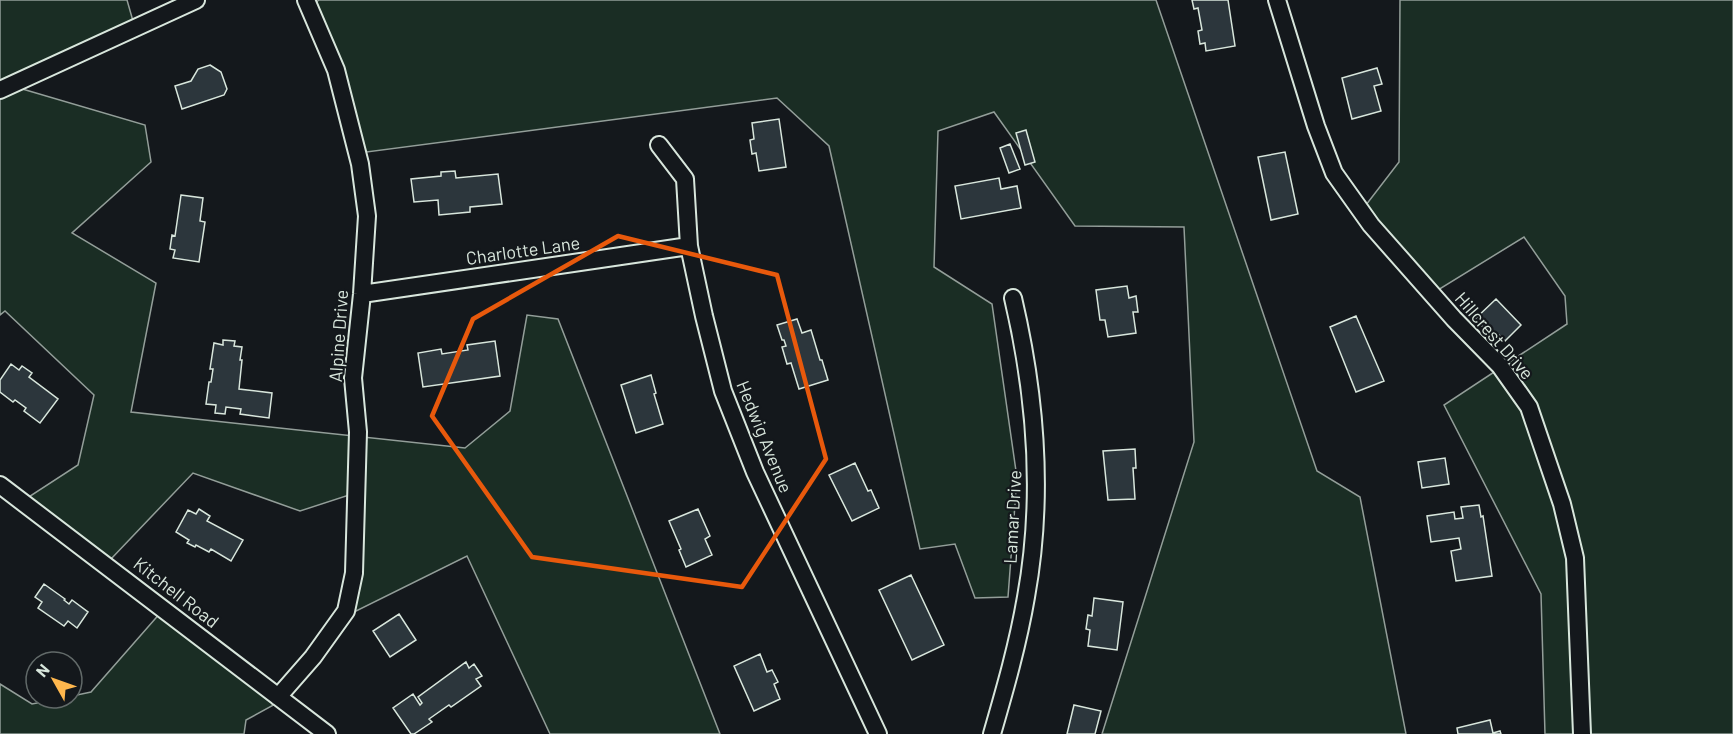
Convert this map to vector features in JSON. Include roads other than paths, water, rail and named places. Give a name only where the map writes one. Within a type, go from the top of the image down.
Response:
[{"type":"street","points":[[0,90],[196,0]]},
{"type":"street","name":"Alpine Drive","points":[[278,697],[313,657],[345,611],[354,573],[358,432],[353,378],[367,216],[360,164],[336,70],[306,0]]},
{"type":"street","name":"Hillcrest Drive","points":[[1277,0],[1316,126],[1334,173],[1371,225],[1454,319],[1500,366],[1529,407],[1562,504],[1575,558],[1582,734]]},
{"type":"street","name":"Hedwig Avenue","points":[[659,144],[685,179],[689,246],[723,391],[755,472],[878,734]]},
{"type":"street","name":"Charlotte Lane","points":[[362,294],[689,246]]},
{"type":"street","name":"Lamar Drive","points":[[992,734],[1015,655],[1027,595],[1035,502],[1035,440],[1029,379],[1012,298]]},
{"type":"street","name":"Kitchell Road","points":[[0,485],[327,734]]}]
